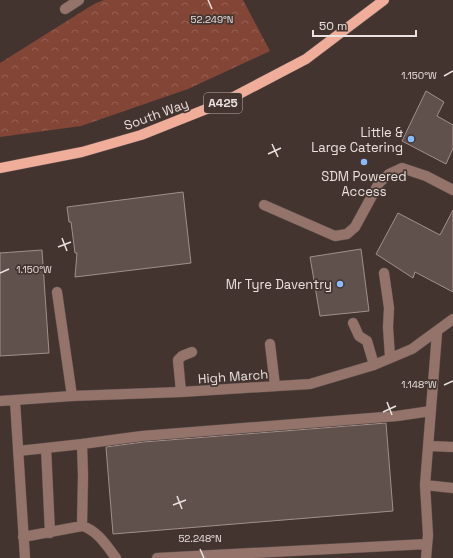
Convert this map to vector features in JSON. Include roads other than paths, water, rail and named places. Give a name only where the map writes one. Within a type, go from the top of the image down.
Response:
[{"type":"main road","name":"South Way","points":[[1,167],[68,155],[141,135],[224,102],[306,59],[384,0]]},
{"type":"street","points":[[65,9],[79,0]]},
{"type":"street","points":[[264,205],[335,236],[346,234],[355,227],[379,184],[389,174],[402,168],[426,176],[453,190]]},
{"type":"street","points":[[384,273],[389,308],[388,327],[390,357]]},
{"type":"street","points":[[58,292],[72,396]]},
{"type":"street","name":"High March","points":[[0,401],[310,384],[374,365],[412,349],[437,333],[453,319]]},
{"type":"street","points":[[352,323],[359,336],[367,341],[374,365]]},
{"type":"street","points":[[426,558],[428,535],[425,485],[437,333]]},
{"type":"street","points":[[270,344],[275,386]]},
{"type":"street","points":[[181,392],[178,360],[182,356],[192,352]]},
{"type":"street","points":[[15,401],[25,558]]},
{"type":"street","points":[[18,451],[142,436],[383,417],[431,411]]},
{"type":"street","points":[[82,444],[82,526]]},
{"type":"street","points":[[429,446],[453,448]]},
{"type":"street","points":[[46,448],[50,533]]},
{"type":"street","points":[[425,485],[453,488]]},
{"type":"street","points":[[23,537],[82,526],[89,528],[97,535],[116,558]]},
{"type":"street","points":[[157,558],[427,544]]},
{"type":"place","name":"Little & Large Catering","points":[[411,139]]},
{"type":"place","name":"SDM Powered Access","points":[[364,162]]},
{"type":"place","name":"Mr Tyre Daventry","points":[[340,284]]}]
